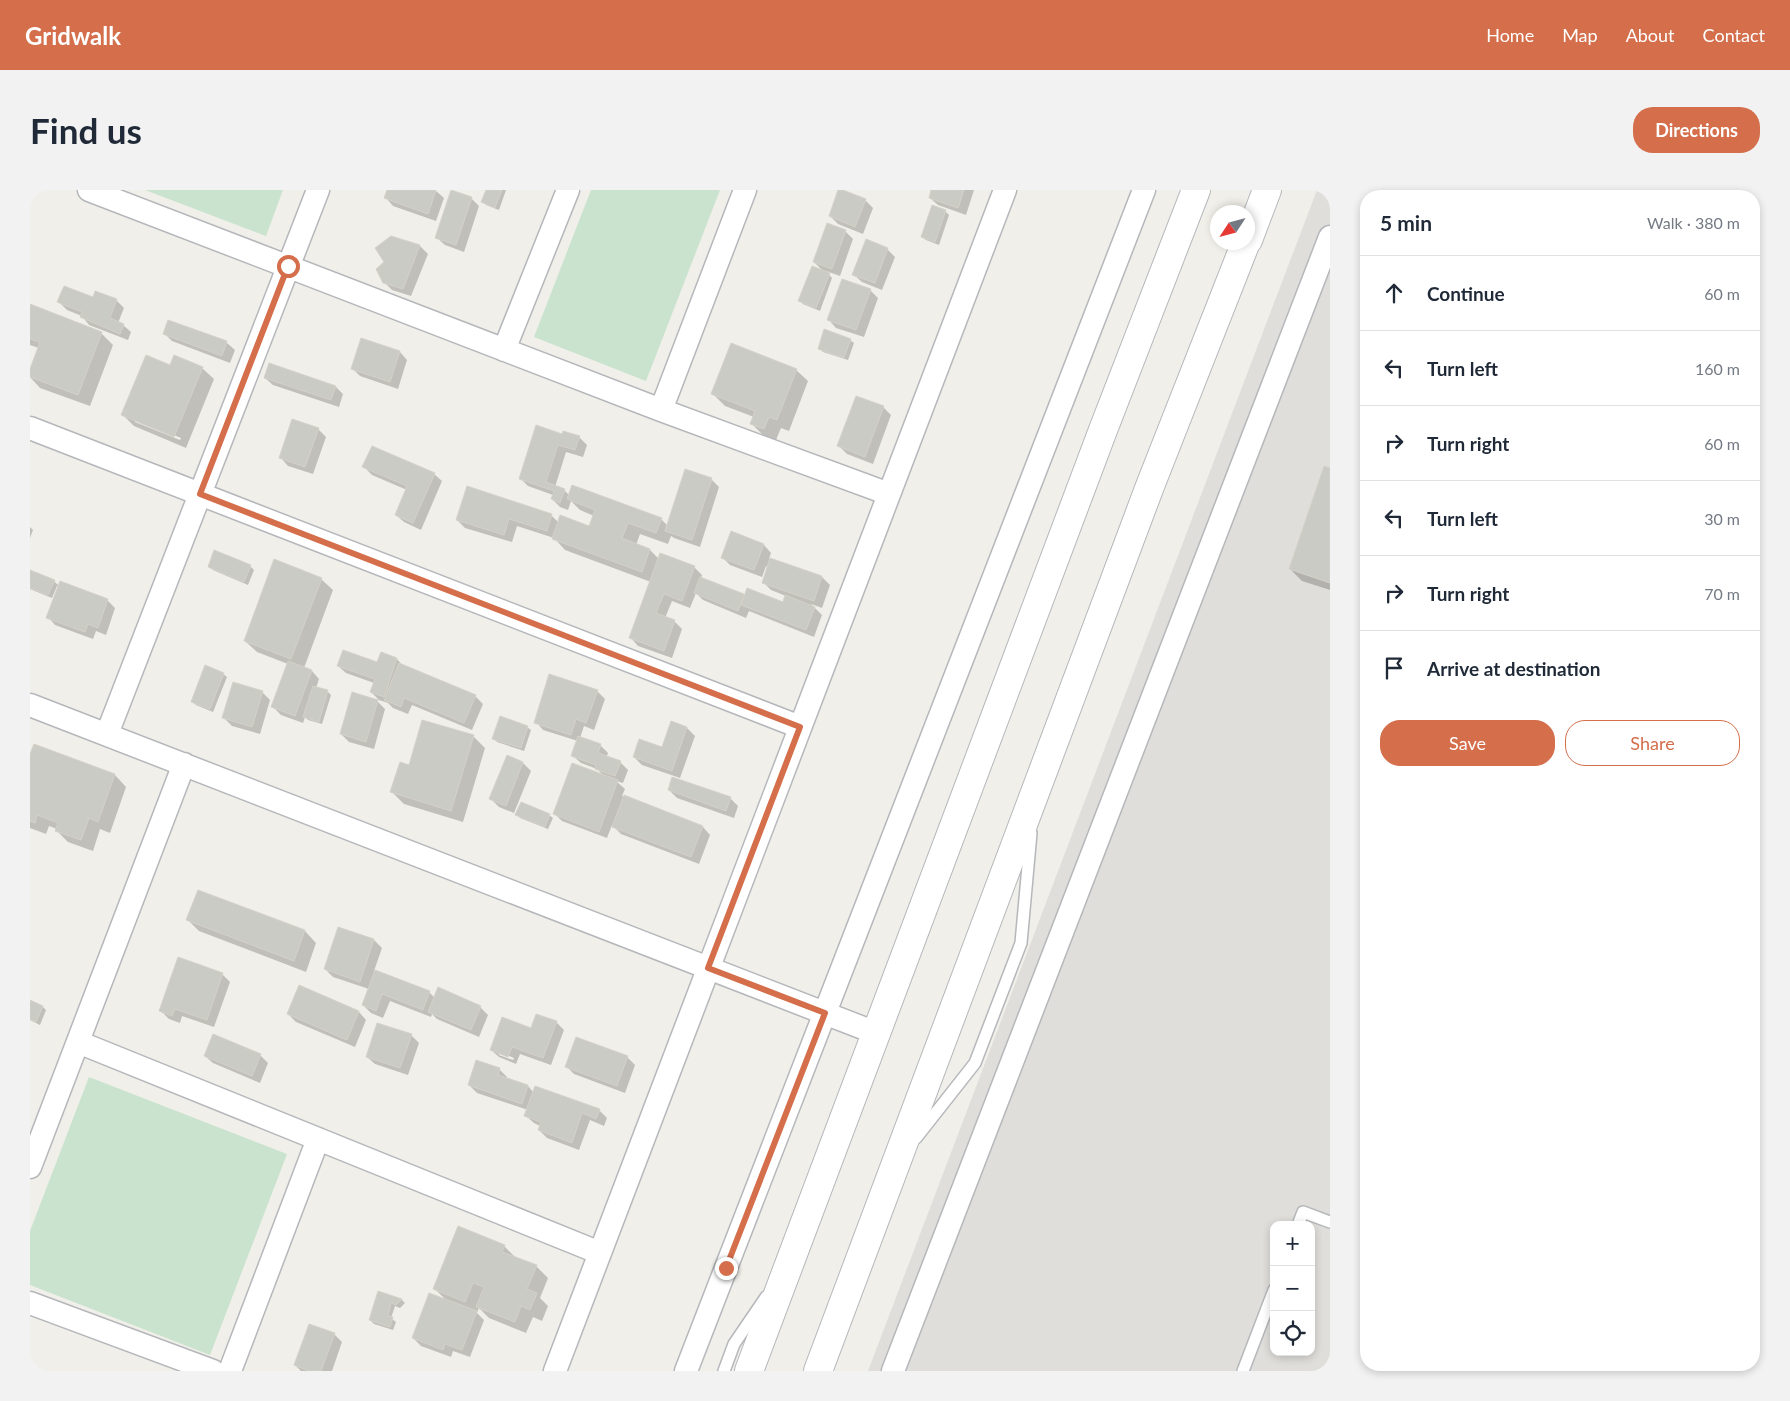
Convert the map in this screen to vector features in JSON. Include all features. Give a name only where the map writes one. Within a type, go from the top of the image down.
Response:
[{"type":"street","points":[[89,190],[661,410],[889,494]]},
{"type":"street","points":[[107,734],[318,190]]},
{"type":"street","points":[[504,350],[568,190]]},
{"type":"street","points":[[661,410],[745,190]]},
{"type":"street","points":[[555,1371],[1005,190]]},
{"type":"street","points":[[686,1371],[1144,190]]},
{"type":"street","points":[[749,1371],[1103,430],[1196,190]]},
{"type":"street","points":[[1255,221],[1267,190]]},
{"type":"street","points":[[893,1371],[1330,237]]},
{"type":"street","points":[[818,1371],[1150,486],[1243,250]]},
{"type":"street","points":[[30,428],[800,727]]},
{"type":"street","points":[[30,705],[876,1033]]},
{"type":"street","points":[[30,1167],[184,764]]},
{"type":"street","points":[[78,1042],[600,1253]]},
{"type":"street","points":[[230,1371],[318,1139]]},
{"type":"street","points":[[30,1303],[213,1371]]},
{"type":"lane","points":[[896,1162],[975,1063],[1021,943],[1034,796]]},
{"type":"lane","points":[[1300,1221],[1303,1212],[1330,1222]]},
{"type":"lane","points":[[724,1371],[734,1344],[790,1261]]},
{"type":"lane","points":[[1243,1371],[1270,1300]]},
{"type":"shaded area","points":[[1317,190],[1330,190],[1330,1371],[868,1371]]},
{"type":"green space","points":[[145,190],[283,190],[266,236]]},
{"type":"green space","points":[[591,190],[720,190],[646,381],[534,337]]},
{"type":"green space","points":[[89,1077],[287,1154],[210,1355],[30,1285],[30,1231]]},
{"type":"building","points":[[387,190],[436,190],[428,214],[384,198]]},
{"type":"building","points":[[451,190],[472,197],[456,245],[435,238]]},
{"type":"building","points":[[486,190],[502,190],[495,208],[481,202]]},
{"type":"building","points":[[838,190],[843,190],[866,199],[855,227],[829,216]]},
{"type":"building","points":[[931,190],[964,190],[958,208],[929,198]]},
{"type":"building","points":[[932,205],[946,210],[935,242],[921,237]]},
{"type":"building","points":[[827,223],[846,230],[832,269],[813,262]]},
{"type":"building","points":[[391,236],[420,245],[403,289],[383,283],[376,269],[384,262],[375,248]]},
{"type":"building","points":[[866,239],[888,248],[875,283],[852,275]]},
{"type":"building","points":[[812,266],[830,273],[816,308],[798,301]]},
{"type":"building","points":[[842,279],[871,289],[856,330],[827,320]]},
{"type":"building","points":[[64,286],[93,297],[95,291],[117,299],[110,318],[124,324],[120,334],[80,317],[82,312],[57,302]]},
{"type":"building","points":[[30,304],[102,332],[78,395],[30,377],[30,369],[40,342],[30,339]]},
{"type":"building","points":[[168,320],[227,341],[222,356],[163,334]]},
{"type":"building","points":[[824,329],[851,339],[844,358],[818,349]]},
{"type":"building","points":[[361,338],[400,351],[390,382],[351,369]]},
{"type":"building","points":[[731,343],[797,369],[777,420],[769,417],[764,429],[750,424],[755,411],[711,394]]},
{"type":"building","points":[[146,355],[170,365],[174,355],[203,367],[174,437],[121,415]]},
{"type":"building","points":[[269,363],[336,386],[331,400],[264,378]]},
{"type":"building","points":[[856,396],[884,406],[865,457],[837,446]]},
{"type":"building","points":[[292,419],[319,428],[305,467],[279,458]]},
{"type":"building","points":[[536,425],[562,434],[563,431],[580,436],[575,450],[558,445],[546,482],[565,489],[560,503],[551,499],[554,491],[519,479]]},
{"type":"building","points":[[372,446],[435,473],[413,523],[395,515],[407,486],[362,467]]},
{"type":"building","points":[[1324,466],[1330,468],[1330,583],[1289,569]]},
{"type":"building","points":[[685,469],[712,478],[692,540],[665,531]]},
{"type":"building","points":[[572,485],[662,518],[656,533],[628,523],[622,538],[650,549],[642,572],[552,539],[560,515],[589,526],[595,510],[567,499]]},
{"type":"building","points":[[467,486],[552,514],[547,531],[509,519],[504,535],[456,520]]},
{"type":"building","points":[[731,531],[764,544],[754,570],[721,558]]},
{"type":"building","points":[[214,550],[251,565],[244,582],[208,567]]},
{"type":"building","points":[[660,553],[695,566],[682,601],[664,594],[656,613],[675,620],[664,651],[629,638]]},
{"type":"building","points":[[770,558],[822,576],[814,601],[762,583]]},
{"type":"building","points":[[274,559],[322,578],[291,659],[244,641]]},
{"type":"building","points":[[30,570],[55,580],[48,595],[30,588]]},
{"type":"building","points":[[700,577],[744,594],[738,611],[694,593]]},
{"type":"building","points":[[60,581],[108,599],[98,628],[88,624],[85,632],[46,618]]},
{"type":"building","points":[[747,588],[783,602],[785,595],[815,607],[806,630],[741,605]]},
{"type":"building","points":[[343,650],[377,662],[381,652],[397,658],[384,697],[370,692],[375,679],[337,666]]},
{"type":"building","points":[[288,661],[312,670],[295,716],[271,707]]},
{"type":"building","points":[[399,663],[476,695],[464,723],[404,698],[401,707],[384,700]]},
{"type":"building","points":[[205,665],[224,673],[210,709],[191,702]]},
{"type":"building","points":[[549,674],[598,690],[586,723],[576,719],[571,735],[534,723]]},
{"type":"building","points":[[233,682],[263,691],[252,727],[222,718]]},
{"type":"building","points":[[313,686],[328,690],[319,722],[303,717]]},
{"type":"building","points":[[352,692],[378,700],[366,742],[340,734]]},
{"type":"building","points":[[500,716],[528,726],[521,748],[492,739]]},
{"type":"building","points":[[422,720],[474,735],[451,811],[390,792],[400,762],[409,765]]},
{"type":"building","points":[[671,721],[687,727],[672,771],[633,757],[639,739],[662,747]]},
{"type":"building","points":[[578,736],[601,744],[598,753],[621,761],[615,776],[595,769],[596,765],[571,756]]},
{"type":"building","points":[[34,744],[115,774],[98,822],[89,818],[81,840],[55,831],[58,823],[37,815],[35,823],[30,821],[30,754]]},
{"type":"building","points":[[507,755],[523,762],[506,806],[489,799]]},
{"type":"building","points":[[572,763],[618,780],[599,832],[553,814]]},
{"type":"building","points":[[672,777],[731,797],[726,811],[668,790]]},
{"type":"building","points":[[624,795],[703,826],[691,857],[612,827]]},
{"type":"building","points":[[521,802],[550,814],[545,827],[515,815]]},
{"type":"building","points":[[198,890],[305,930],[294,961],[186,920]]},
{"type":"building","points":[[338,927],[374,939],[360,982],[324,969]]},
{"type":"building","points":[[178,957],[223,973],[207,1020],[175,1009],[172,1016],[159,1011]]},
{"type":"building","points":[[375,970],[430,991],[423,1010],[382,994],[376,1011],[362,1005]]},
{"type":"building","points":[[299,985],[359,1011],[347,1040],[287,1014]]},
{"type":"building","points":[[438,987],[481,1006],[471,1030],[428,1012]]},
{"type":"building","points":[[30,1000],[43,1006],[36,1022],[30,1019]]},
{"type":"building","points":[[536,1014],[557,1021],[543,1058],[512,1047],[508,1057],[490,1050],[502,1017],[531,1028]]},
{"type":"building","points":[[377,1023],[412,1034],[400,1068],[366,1057]]},
{"type":"building","points":[[213,1034],[261,1054],[252,1076],[204,1056]]},
{"type":"building","points":[[576,1037],[628,1056],[617,1086],[565,1067]]},
{"type":"building","points":[[476,1060],[500,1068],[498,1075],[528,1085],[522,1104],[468,1085]]},
{"type":"building","points":[[535,1086],[600,1109],[596,1119],[582,1113],[572,1143],[538,1130],[541,1122],[524,1116]]},
{"type":"building","points":[[458,1226],[505,1245],[502,1252],[537,1265],[527,1289],[537,1293],[530,1310],[521,1306],[515,1322],[476,1307],[484,1287],[473,1283],[465,1302],[433,1289]]},
{"type":"building","points":[[378,1291],[402,1299],[396,1305],[391,1303],[388,1316],[393,1317],[390,1327],[369,1320]]},
{"type":"building","points":[[429,1293],[477,1311],[462,1350],[445,1344],[443,1350],[412,1338]]},
{"type":"building","points":[[309,1324],[335,1333],[321,1371],[309,1371],[294,1365]]},
{"type":"route","points":[[288,266],[200,494],[800,727],[708,968],[825,1013],[726,1268]]}]
